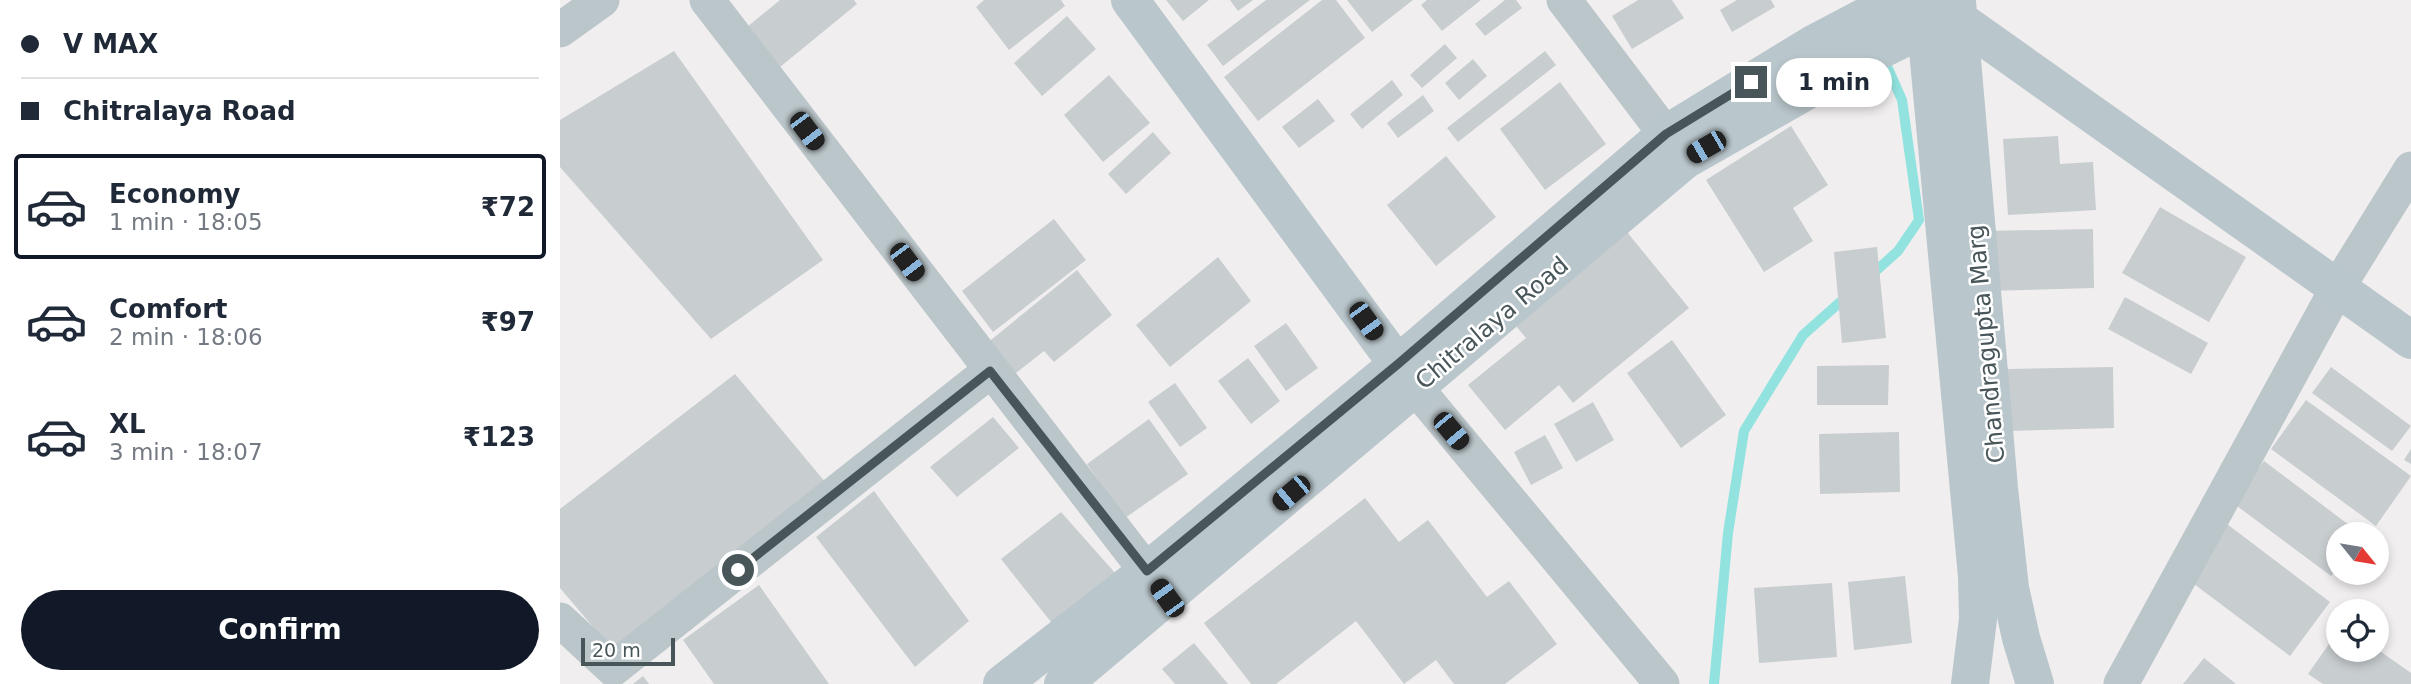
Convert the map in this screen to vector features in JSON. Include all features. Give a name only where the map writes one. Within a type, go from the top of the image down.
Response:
[{"type":"main road","points":[[1130,0],[1407,376]]},
{"type":"main road","name":"Chitralaya Road","points":[[1002,684],[1157,584],[1407,376],[1675,147],[1815,43],[1897,0]]},
{"type":"main road","points":[[1941,12],[2338,287],[2411,341]]},
{"type":"main road","name":"Chitralaya Road","points":[[1675,147],[1813,85],[1941,12]]},
{"type":"main road","name":"Chandragupta Marg","points":[[1941,12],[1977,576],[1978,619],[1970,684]]},
{"type":"main road","name":"Chandragupta Marg","points":[[1941,12],[2010,589],[2035,684]]},
{"type":"main road","name":"Chitralaya Road","points":[[1063,684],[1157,584]]},
{"type":"street","points":[[560,30],[602,0]]},
{"type":"street","points":[[707,0],[990,371],[1157,584]]},
{"type":"street","points":[[1564,0],[1675,147]]},
{"type":"street","points":[[2121,684],[2338,287],[2411,169]]},
{"type":"street","points":[[560,620],[612,669],[990,371]]},
{"type":"street","points":[[1407,376],[1649,679]]},
{"type":"building","points":[[780,0],[854,0],[857,4],[780,67],[747,27]]},
{"type":"building","points":[[984,0],[1061,0],[1065,6],[1009,50],[976,7]]},
{"type":"building","points":[[1166,0],[1209,0],[1183,21]]},
{"type":"building","points":[[1230,0],[1253,0],[1238,11]]},
{"type":"building","points":[[1266,0],[1310,0],[1223,66],[1207,45]]},
{"type":"building","points":[[1322,0],[1336,0],[1365,38],[1258,121],[1224,77]]},
{"type":"building","points":[[1347,0],[1413,0],[1372,32]]},
{"type":"building","points":[[1427,0],[1481,0],[1442,31],[1421,5]]},
{"type":"building","points":[[1505,0],[1516,0],[1522,8],[1485,36],[1475,24]]},
{"type":"building","points":[[1638,0],[1672,0],[1684,18],[1632,49],[1612,16]]},
{"type":"building","points":[[1737,0],[1771,0],[1775,7],[1732,32],[1720,10]]},
{"type":"building","points":[[1067,16],[1096,49],[1042,96],[1014,63]]},
{"type":"building","points":[[1445,44],[1457,58],[1422,88],[1410,75]]},
{"type":"building","points":[[674,51],[823,260],[711,339],[560,167],[560,120]]},
{"type":"building","points":[[1545,51],[1556,65],[1458,142],[1447,128]]},
{"type":"building","points":[[1473,59],[1487,76],[1459,100],[1445,83]]},
{"type":"building","points":[[1109,75],[1150,123],[1103,162],[1064,115]]},
{"type":"building","points":[[1392,80],[1403,95],[1362,129],[1350,114]]},
{"type":"building","points":[[1560,82],[1606,144],[1545,190],[1500,129]]},
{"type":"building","points":[[1423,95],[1434,111],[1398,138],[1387,123]]},
{"type":"building","points":[[1318,99],[1335,121],[1299,148],[1282,127]]},
{"type":"building","points":[[1791,126],[1828,185],[1793,208],[1813,241],[1764,272],[1706,180]]},
{"type":"building","points":[[1153,132],[1171,153],[1126,194],[1108,174]]},
{"type":"building","points":[[2058,136],[2060,164],[2093,162],[2096,210],[2008,215],[2003,139]]},
{"type":"building","points":[[1446,156],[1496,217],[1436,266],[1387,205]]},
{"type":"building","points":[[2160,207],[2246,257],[2209,322],[2122,273]]},
{"type":"building","points":[[1054,219],[1086,260],[993,332],[962,291]]},
{"type":"building","points":[[1618,221],[1689,308],[1573,403],[1559,385],[1505,430],[1468,385],[1526,338],[1506,314]]},
{"type":"building","points":[[2093,229],[2094,288],[1987,291],[1986,231]]},
{"type":"building","points":[[1877,247],[1886,338],[1842,343],[1834,252]]},
{"type":"building","points":[[1218,257],[1251,301],[1170,367],[1136,325]]},
{"type":"building","points":[[1077,270],[1112,315],[1054,362],[1044,351],[1012,376],[986,344]]},
{"type":"building","points":[[2125,297],[2208,343],[2191,374],[2108,329]]},
{"type":"building","points":[[1286,323],[1318,368],[1286,391],[1254,346]]},
{"type":"building","points":[[1672,340],[1726,415],[1681,448],[1627,373]]},
{"type":"building","points":[[1248,358],[1280,401],[1251,424],[1218,381]]},
{"type":"building","points":[[1889,365],[1888,405],[1817,405],[1817,366]]},
{"type":"building","points":[[2113,367],[2114,428],[2008,431],[2007,369]]},
{"type":"building","points":[[2331,367],[2411,426],[2392,451],[2312,393]]},
{"type":"building","points":[[735,374],[831,489],[616,654],[560,588],[560,509]]},
{"type":"building","points":[[1175,383],[1207,428],[1180,447],[1148,402]]},
{"type":"building","points":[[2306,400],[2411,476],[2379,522],[2371,522],[2271,449]]},
{"type":"building","points":[[1593,402],[1614,440],[1576,462],[1554,424]]},
{"type":"building","points":[[993,417],[1019,448],[957,497],[930,467]]},
{"type":"building","points":[[1149,419],[1188,474],[1125,518],[1087,464]]},
{"type":"building","points":[[1899,432],[1900,492],[1820,494],[1819,434]]},
{"type":"building","points":[[1545,435],[1563,468],[1531,485],[1514,452]]},
{"type":"building","points":[[2411,449],[2411,464],[2404,460]]},
{"type":"building","points":[[2264,461],[2345,522],[2326,522],[2326,572],[2233,503]]},
{"type":"building","points":[[874,491],[969,621],[915,667],[816,537]]},
{"type":"building","points":[[1365,498],[1399,542],[1428,520],[1487,597],[1509,581],[1557,644],[1505,684],[1454,684],[1436,660],[1404,684],[1356,621],[1276,684],[1251,684],[1204,623]]},
{"type":"building","points":[[1061,512],[1116,574],[1055,627],[1001,559]]},
{"type":"building","points":[[2223,521],[2326,599],[2326,607],[2290,656],[2182,575]]},
{"type":"building","points":[[1905,576],[1912,643],[1854,650],[1848,582]]},
{"type":"building","points":[[1832,583],[1837,657],[1759,663],[1754,588]]},
{"type":"building","points":[[759,585],[829,684],[714,684],[683,640]]},
{"type":"building","points":[[1194,643],[1228,684],[1175,684],[1162,669]]},
{"type":"building","points":[[2326,648],[2326,662],[2389,662],[2389,657],[2411,673],[2411,684],[2323,684],[2308,674]]},
{"type":"building","points":[[2204,658],[2236,684],[2183,684]]},
{"type":"building","points":[[643,676],[649,684],[633,684]]},
{"type":"waterway","points":[[1869,277],[1898,251],[1919,220],[1902,100],[1883,57]]},
{"type":"waterway","points":[[1714,684],[1728,533],[1744,431],[1803,335],[1847,296]]},
{"type":"route","points":[[738,570],[990,371],[1147,571],[1398,364],[1666,134],[1751,82]]}]
